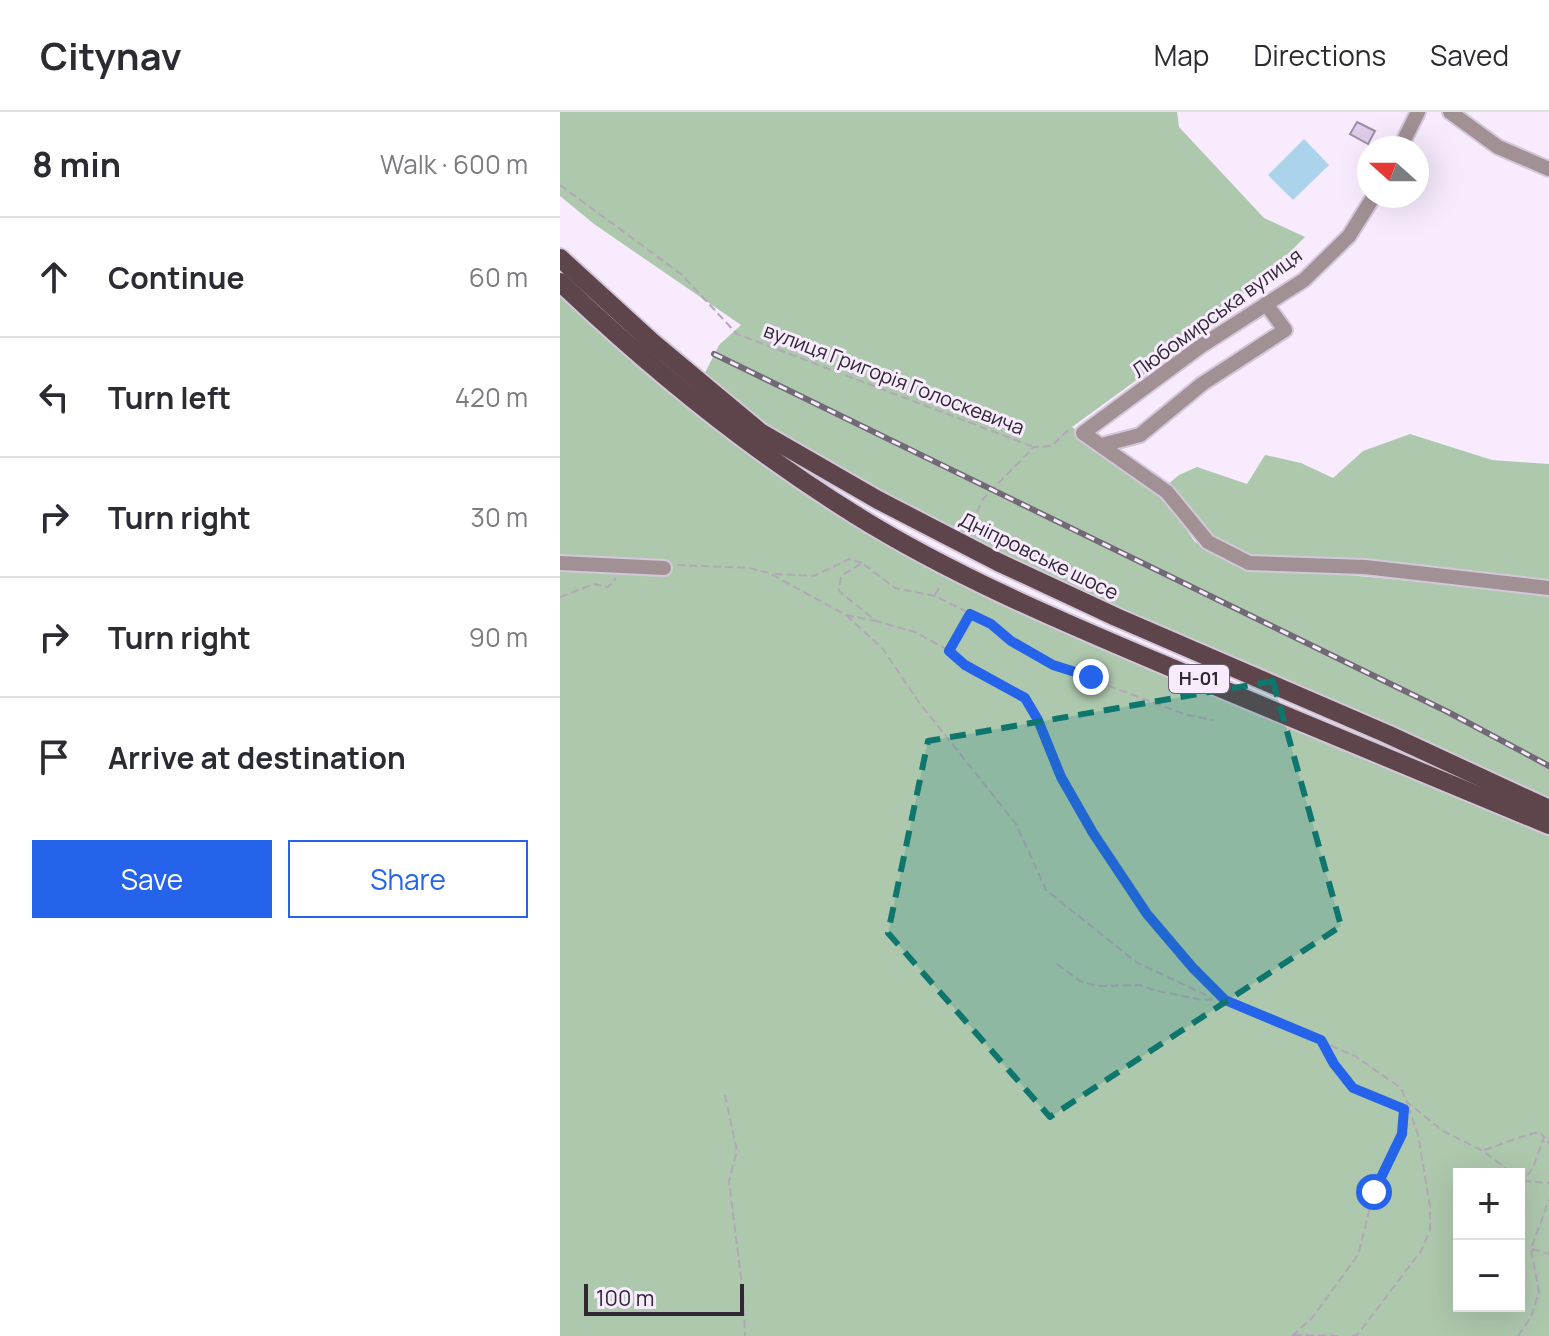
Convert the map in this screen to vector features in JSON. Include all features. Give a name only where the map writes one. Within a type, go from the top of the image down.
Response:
[{"type":"main road","name":"Дніпровське шосе","points":[[560,258],[652,342],[760,432],[878,500],[998,562],[1103,611],[1387,734],[1549,809]]},
{"type":"main road","name":"Н-01","points":[[560,282],[675,384],[762,454],[856,516],[958,571],[1066,623],[1549,825]]},
{"type":"street","points":[[1406,136],[1418,112]]},
{"type":"street","points":[[1450,112],[1498,147],[1549,169]]},
{"type":"street","name":"Любомирська вулиця","points":[[1083,433],[1201,346],[1304,280],[1349,236],[1366,208]]},
{"type":"street","points":[[1102,445],[1140,435],[1202,384],[1285,330],[1266,304]]},
{"type":"street","points":[[1083,433],[1167,492],[1208,542],[1249,563],[1365,567],[1549,588]]},
{"type":"street","points":[[560,563],[664,568]]},
{"type":"path","name":"вулиця Григорія Голоскевича","points":[[560,185],[681,274],[737,334],[1034,447]]},
{"type":"path","points":[[972,523],[983,499],[1034,447],[1052,446],[1067,431],[1083,433]]},
{"type":"path","points":[[664,568],[677,565],[749,568],[795,577],[814,576],[849,559],[862,563],[895,588],[935,596],[991,624],[1011,641],[1053,665],[1187,715],[1213,720]]},
{"type":"path","points":[[862,563],[841,576],[839,591],[876,621]]},
{"type":"path","points":[[560,597],[594,584],[608,587],[628,565]]},
{"type":"path","points":[[769,573],[846,615],[883,649],[918,701],[1016,824],[1046,890],[1136,962],[1212,998],[1225,1000],[1355,1056],[1401,1088],[1418,1135],[1430,1206],[1430,1230],[1421,1251],[1357,1335],[1352,1336]]},
{"type":"path","points":[[935,596],[941,584]]},
{"type":"path","points":[[949,651],[970,614]]},
{"type":"path","points":[[846,615],[915,632],[949,651],[965,665],[1025,698],[1038,720],[1061,777],[1093,833],[1147,914],[1225,1000]]},
{"type":"path","points":[[1057,964],[1080,981],[1098,986],[1140,985],[1202,1000],[1212,998]]},
{"type":"path","points":[[1321,1040],[1334,1064],[1353,1088],[1404,1109]]},
{"type":"path","points":[[725,1095],[737,1151],[729,1181],[743,1293],[745,1336]]},
{"type":"path","points":[[1292,1336],[1312,1318],[1358,1255],[1374,1192],[1402,1134],[1407,1102]]},
{"type":"path","points":[[1407,1102],[1443,1131],[1483,1151],[1506,1168]]},
{"type":"path","points":[[1483,1151],[1540,1132],[1549,1143]]},
{"type":"path","points":[[1525,1178],[1533,1168],[1544,1137]]},
{"type":"path","points":[[1525,1181],[1549,1183]]},
{"type":"path","points":[[1518,1336],[1531,1317],[1539,1292],[1531,1249],[1549,1200]]},
{"type":"path","points":[[1531,1249],[1549,1254]]},
{"type":"path","points":[[1292,1336],[1341,1336]]},
{"type":"highlighted area","points":[[1273,681],[1341,926],[1050,1117],[888,933],[928,741]]},
{"type":"green space","points":[[560,112],[1177,112],[1179,127],[1264,218],[1305,237],[1265,277],[1149,371],[1072,427],[1165,498],[1195,542],[1246,569],[1348,575],[1549,594],[1549,799],[1314,693],[1097,601],[882,497],[778,432],[704,375],[719,345],[741,325],[594,224],[560,196]]},
{"type":"green space","points":[[560,282],[762,454],[958,571],[1549,826],[1549,1336],[560,1336]]},
{"type":"green space","points":[[1410,434],[1492,460],[1549,464],[1549,581],[1252,559],[1212,539],[1167,485],[1179,475],[1197,467],[1247,484],[1265,455],[1301,463],[1333,478],[1363,451]]},
{"type":"water","points":[[1304,139],[1329,165],[1293,200],[1268,175]]},
{"type":"building","points":[[1357,122],[1375,131],[1372,136],[1357,138],[1350,134]]},
{"type":"railway","points":[[714,354],[1448,712],[1549,766]]},
{"type":"route","points":[[1091,677],[1053,665],[1011,641],[991,624],[970,614],[949,651],[965,665],[1025,698],[1038,720],[1061,777],[1093,833],[1147,914],[1193,968],[1225,1000],[1321,1040],[1334,1064],[1353,1088],[1404,1109],[1402,1134],[1374,1192]]}]
